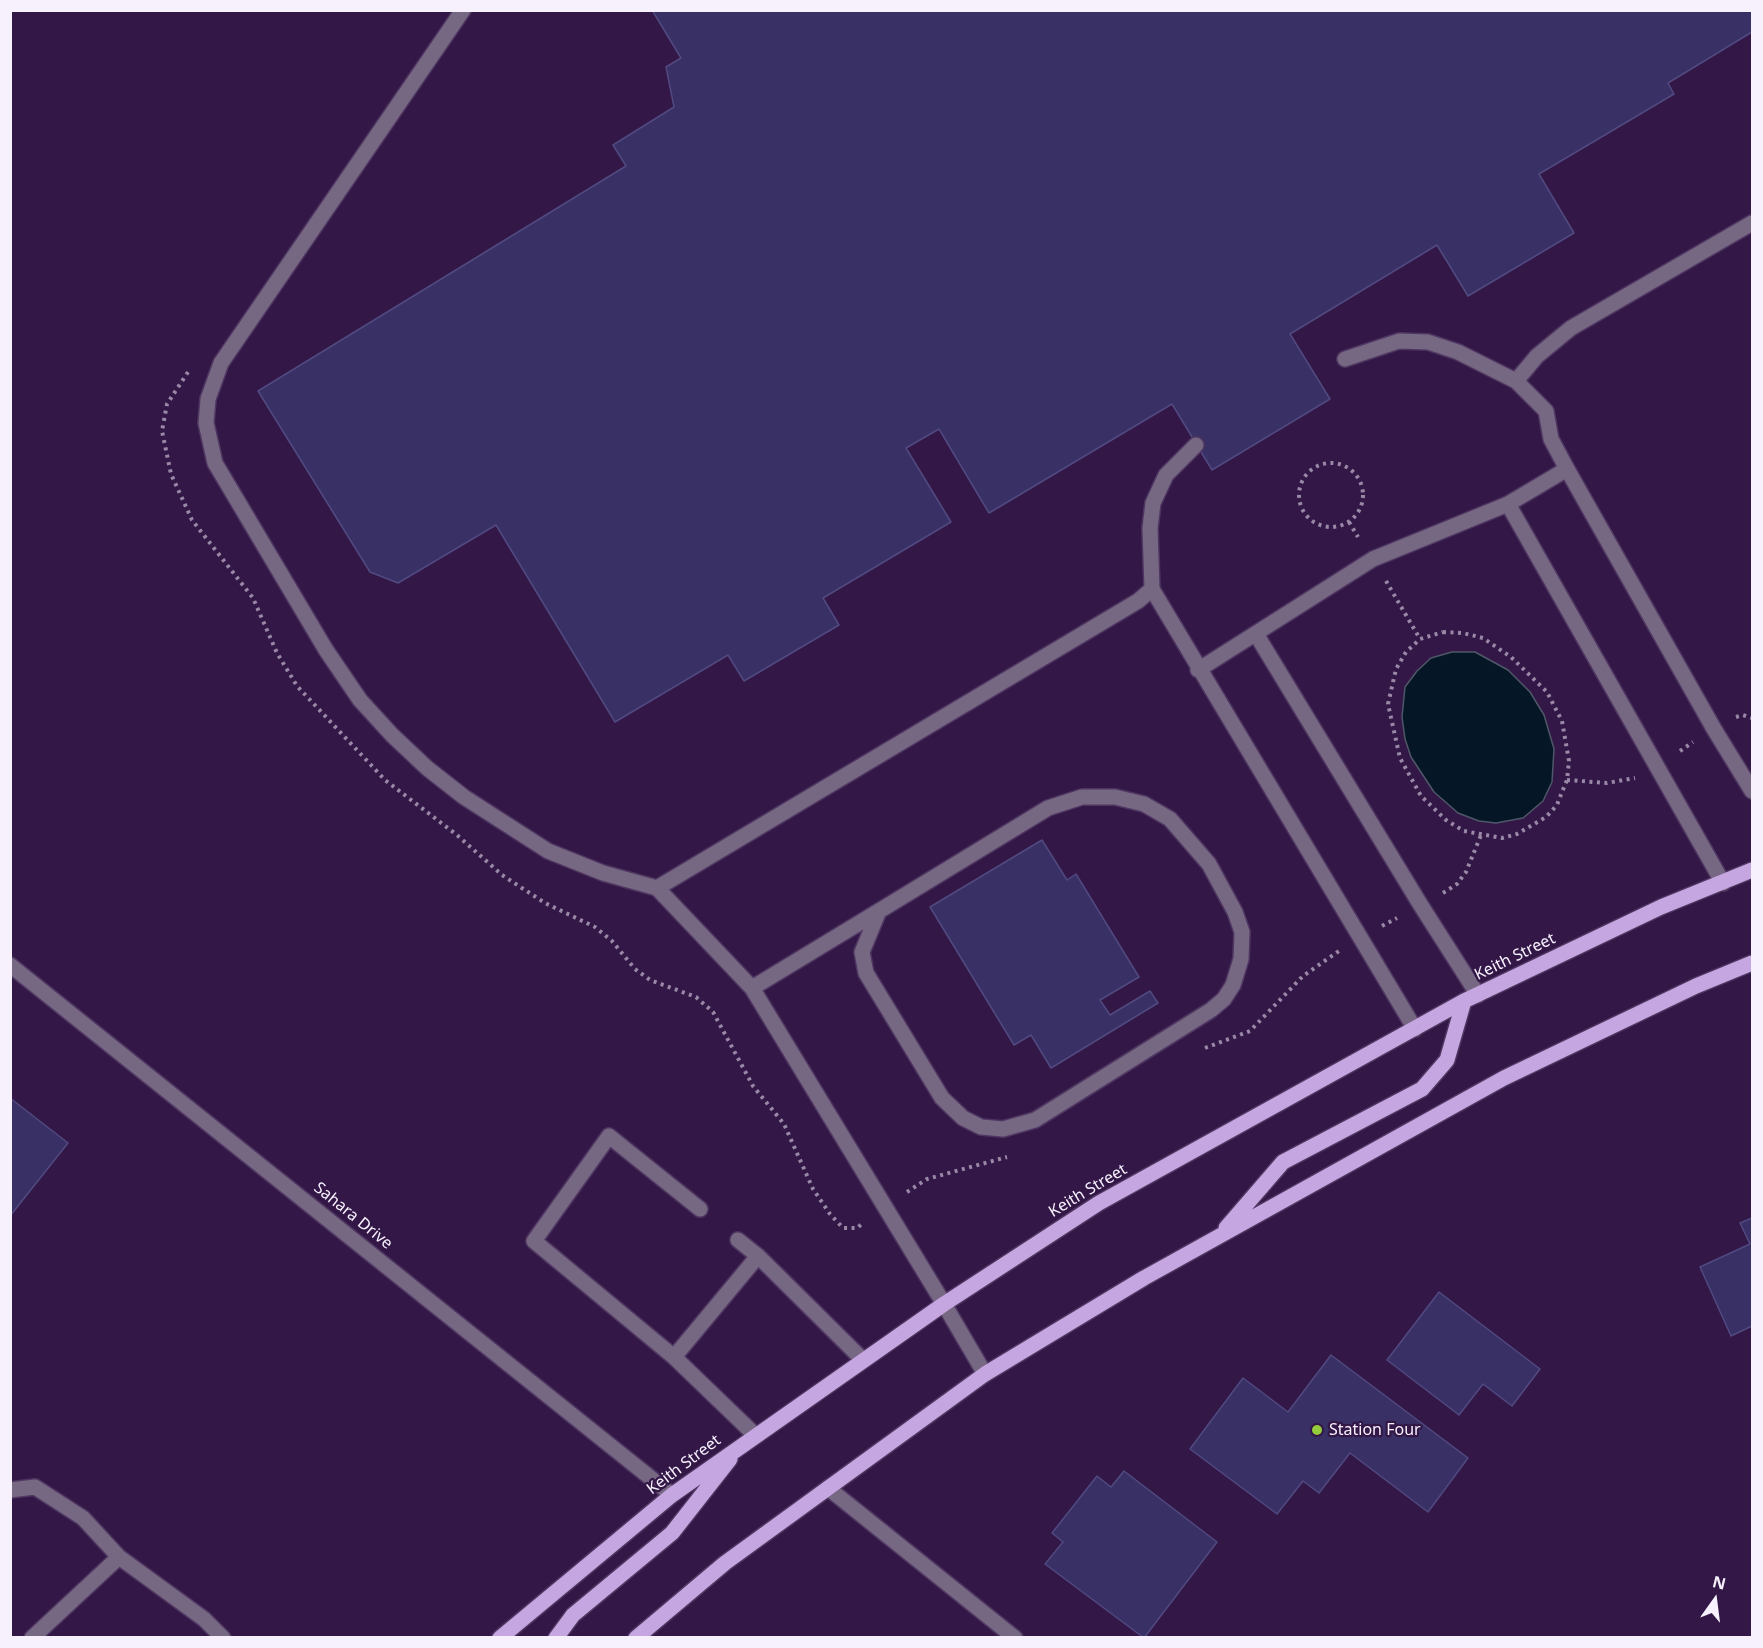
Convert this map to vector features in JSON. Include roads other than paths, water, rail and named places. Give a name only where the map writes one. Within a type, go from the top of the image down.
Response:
[{"type":"main road","name":"Keith Street","points":[[500,1638],[672,1495],[944,1304],[1099,1203],[1471,998],[1661,907],[1752,870]]},
{"type":"main road","points":[[636,1638],[725,1563],[985,1374],[1144,1278],[1504,1078],[1696,986],[1752,963]]},
{"type":"main road","points":[[1218,1237],[1283,1162],[1422,1089],[1447,1060],[1471,998]]},
{"type":"main road","points":[[556,1638],[573,1615],[672,1533],[741,1445]]},
{"type":"street","points":[[463,10],[221,363],[208,399],[206,423],[215,463],[326,650],[360,700],[392,735],[427,768],[464,796],[548,851],[603,873],[657,888],[752,988],[985,1374]]},
{"type":"street","points":[[1515,381],[1537,356],[1571,328],[1751,226]]},
{"type":"street","points":[[1345,359],[1399,341],[1428,342],[1458,352],[1515,381],[1546,411],[1551,440],[1714,729],[1752,791]]},
{"type":"street","points":[[1196,444],[1166,474],[1153,503],[1150,528],[1152,589],[1198,670],[1415,1029]]},
{"type":"street","points":[[1198,670],[1373,560],[1508,504],[1567,469]]},
{"type":"street","points":[[1508,504],[1723,883]]},
{"type":"street","points":[[657,888],[1138,601],[1152,589]]},
{"type":"street","points":[[1256,634],[1420,904],[1471,998]]},
{"type":"street","points":[[752,988],[1048,808],[1082,797],[1115,797],[1144,804],[1170,819],[1209,864],[1235,912],[1242,932],[1241,959],[1233,985],[1224,999],[1211,1010],[1035,1120],[1003,1129],[981,1127],[963,1118],[942,1098],[866,973],[862,952],[879,911]]},
{"type":"street","name":"Sahara Drive","points":[[10,964],[672,1495]]},
{"type":"street","points":[[700,1209],[609,1136],[534,1241],[674,1357],[754,1436]]},
{"type":"street","points":[[738,1240],[758,1256],[863,1360]]},
{"type":"street","points":[[674,1357],[758,1256]]},
{"type":"street","points":[[10,1490],[35,1487],[83,1518],[119,1557],[204,1619],[223,1638]]},
{"type":"street","points":[[828,1488],[1015,1638]]},
{"type":"street","points":[[32,1638],[119,1557]]},
{"type":"water","points":[[1452,652],[1475,652],[1508,670],[1530,692],[1544,715],[1554,749],[1552,782],[1543,801],[1523,818],[1496,823],[1479,821],[1458,813],[1434,792],[1411,757],[1405,739],[1402,717],[1405,687],[1431,658]]},
{"type":"place","name":"Station Four","points":[[1317,1430]]}]
